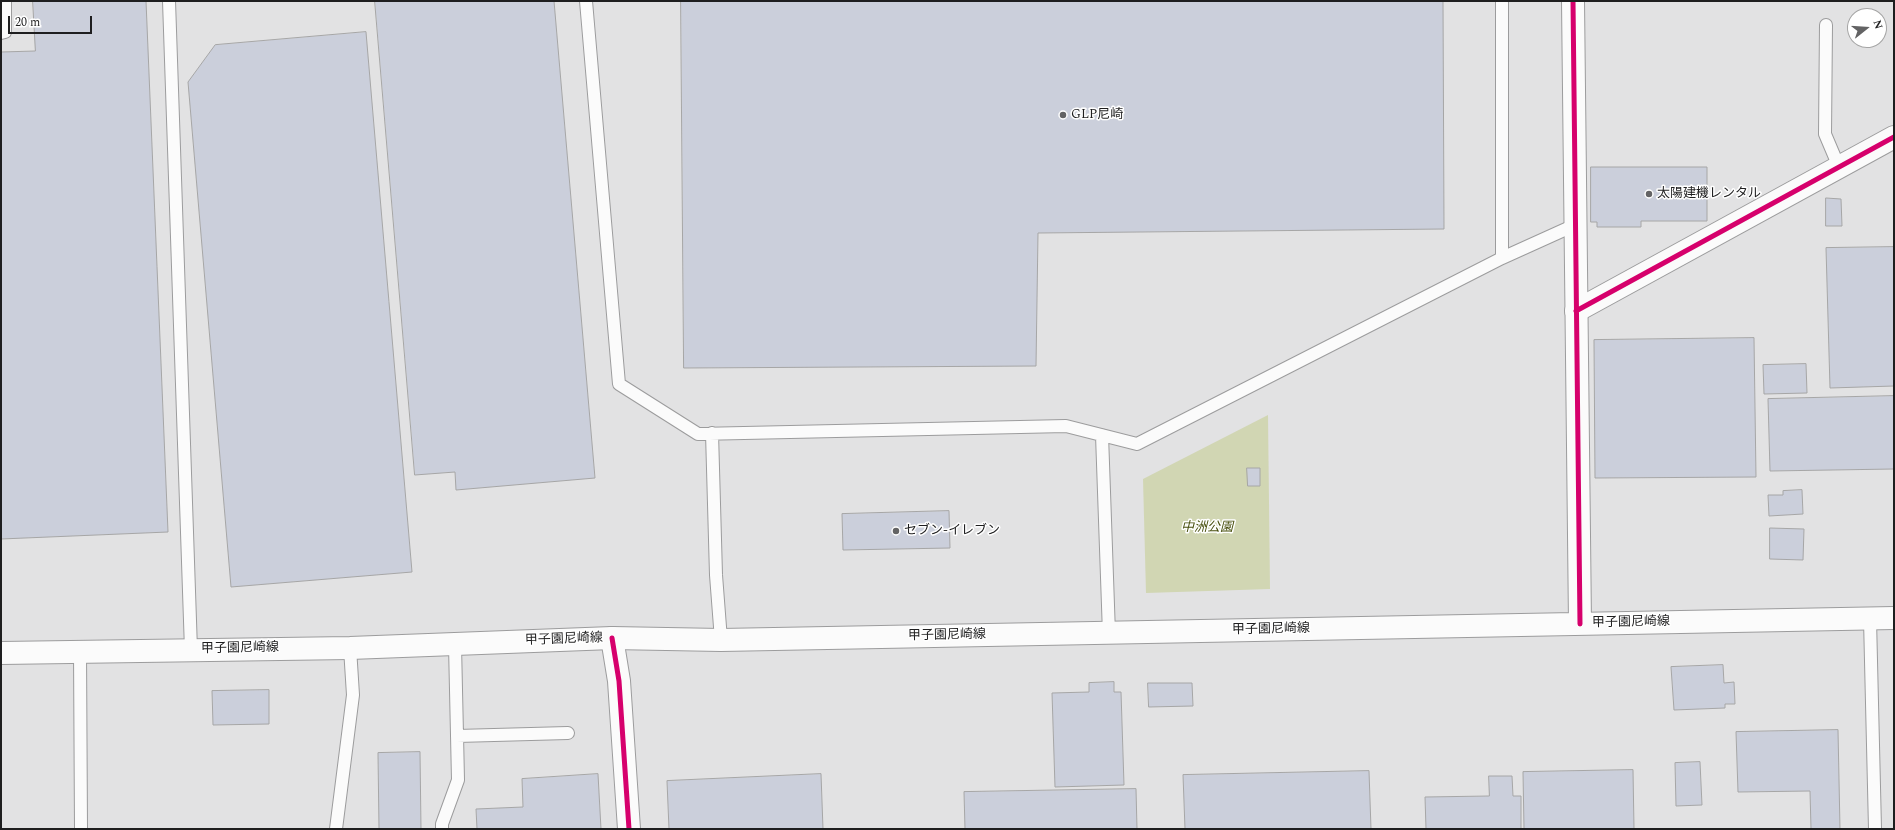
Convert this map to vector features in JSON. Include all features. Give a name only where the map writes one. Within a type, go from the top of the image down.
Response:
[{"type":"main road","points":[[1573,1],[1580,624]]},
{"type":"main road","points":[[1576,311],[1894,137]]},
{"type":"main road","name":"甲子園尼崎線","points":[[1,653],[350,648],[612,638],[721,640],[1109,634],[1894,618]]},
{"type":"main road","points":[[612,638],[619,681],[629,829]]},
{"type":"lane","points":[[1,32],[5,32],[5,1]]},
{"type":"lane","points":[[168,1],[191,650]]},
{"type":"lane","points":[[586,1],[619,384],[698,434],[1066,426],[1137,444],[1502,258],[1575,225]]},
{"type":"lane","points":[[1502,1],[1502,258]]},
{"type":"lane","points":[[1826,25],[1825,134],[1839,167]]},
{"type":"lane","points":[[712,433],[716,575],[721,640]]},
{"type":"lane","points":[[1102,435],[1109,634]]},
{"type":"lane","points":[[1870,619],[1875,829]]},
{"type":"lane","points":[[442,829],[442,824],[458,780],[455,645]]},
{"type":"lane","points":[[336,829],[353,695],[350,648]]},
{"type":"lane","points":[[80,651],[81,829]]},
{"type":"lane","points":[[457,736],[568,733]]},
{"type":"green space","name":"中洲公園","points":[[1268,415],[1270,589],[1146,593],[1143,479]]},
{"type":"building","points":[[33,1],[146,1],[168,532],[1,539],[1,52],[35,51]]},
{"type":"building","points":[[375,1],[554,1],[595,478],[456,490],[455,472],[415,475]]},
{"type":"building","name":"GLP尼崎","points":[[681,1],[1443,1],[1444,229],[1038,233],[1036,366],[684,368]]},
{"type":"building","points":[[366,32],[412,572],[231,587],[188,82],[215,45]]},
{"type":"building","name":"太陽建機レンタル","points":[[1591,167],[1707,167],[1707,221],[1641,221],[1641,227],[1597,227],[1597,222],[1591,222]]},
{"type":"building","points":[[1826,198],[1841,199],[1842,226],[1826,226]]},
{"type":"building","points":[[1894,247],[1894,386],[1830,388],[1826,248]]},
{"type":"building","points":[[1754,338],[1756,477],[1595,478],[1594,340]]},
{"type":"building","points":[[1806,364],[1807,393],[1764,394],[1763,365]]},
{"type":"building","points":[[1894,396],[1894,469],[1770,471],[1768,399]]},
{"type":"building","points":[[1247,468],[1260,468],[1260,486],[1248,486]]},
{"type":"building","points":[[1802,490],[1803,514],[1769,516],[1768,495],[1783,495],[1783,491]]},
{"type":"building","name":"セブン-イレブン","points":[[949,511],[950,548],[843,550],[842,514]]},
{"type":"building","points":[[1770,528],[1804,529],[1803,560],[1770,559]]},
{"type":"building","points":[[1723,665],[1724,683],[1734,682],[1735,704],[1725,704],[1725,708],[1674,710],[1671,667]]},
{"type":"building","points":[[1114,682],[1114,692],[1121,692],[1124,785],[1055,787],[1052,693],[1089,692],[1089,683]]},
{"type":"building","points":[[1148,683],[1192,683],[1193,706],[1149,707]]},
{"type":"building","points":[[269,690],[269,724],[213,725],[212,691]]},
{"type":"building","points":[[1838,730],[1840,829],[1811,829],[1810,791],[1738,792],[1736,732]]},
{"type":"building","points":[[420,752],[421,829],[379,829],[378,753]]},
{"type":"building","points":[[1700,762],[1702,805],[1676,806],[1675,763]]},
{"type":"building","points":[[1633,770],[1634,829],[1524,829],[1523,772]]},
{"type":"building","points":[[1369,771],[1371,829],[1185,829],[1183,775]]},
{"type":"building","points":[[598,774],[601,829],[477,829],[476,809],[523,807],[522,779]]},
{"type":"building","points":[[821,774],[823,829],[669,829],[667,781]]},
{"type":"building","points":[[1489,776],[1512,776],[1513,796],[1521,796],[1521,829],[1426,829],[1425,797],[1489,796]]},
{"type":"building","points":[[1136,789],[1137,829],[965,829],[964,792]]},
{"type":"cycle path","points":[[1573,1],[1580,624]]},
{"type":"cycle path","points":[[1576,311],[1894,137]]},
{"type":"cycle path","points":[[612,638],[619,681],[629,829]]},
{"type":"place","name":"GLP尼崎","points":[[1063,115]]},
{"type":"place","name":"太陽建機レンタル","points":[[1649,194]]},
{"type":"place","name":"セブン-イレブン","points":[[896,531]]}]
